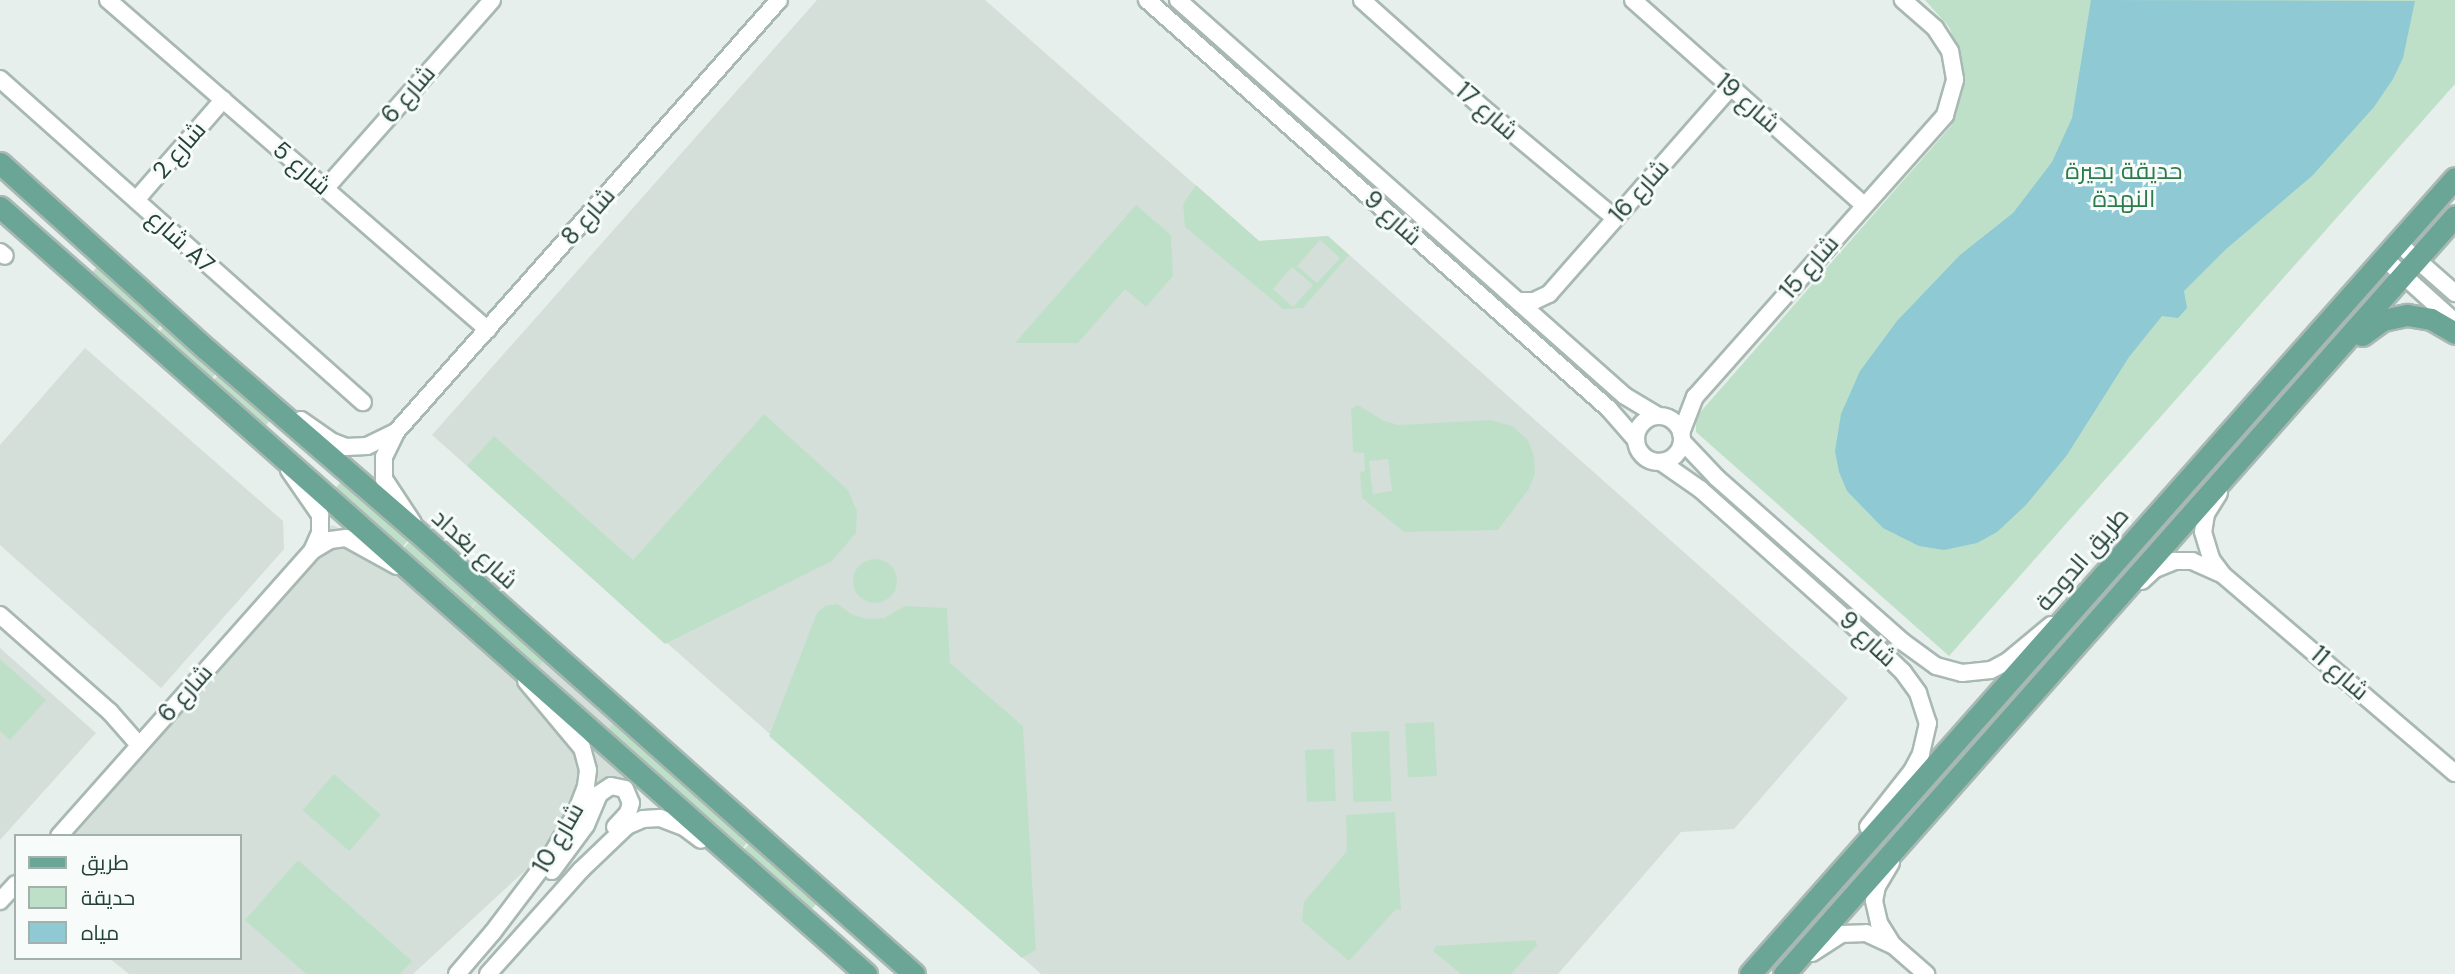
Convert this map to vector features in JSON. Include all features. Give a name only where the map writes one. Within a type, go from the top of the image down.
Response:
[{"type":"main road","name":"شارع بغداد","points":[[0,163],[914,974]]},
{"type":"main road","name":"طريق الدوحة","points":[[1750,974],[2455,178]]},
{"type":"main road","points":[[0,207],[866,974]]},
{"type":"main road","name":"طريق الدوحة","points":[[1787,970],[2455,216]]},
{"type":"main road","points":[[2326,361],[2343,352],[2369,328],[2391,317],[2423,317],[2455,333]]},
{"type":"street","name":"شارع 8","points":[[415,530],[407,512],[384,479],[384,457],[396,432],[779,0]]},
{"type":"street","name":"شارع 9","points":[[1147,0],[1609,409],[1636,440]]},
{"type":"street","name":"شارع 9","points":[[1178,0],[1633,402],[1662,416]]},
{"type":"street","name":"شارع 17","points":[[1362,0],[1484,109],[1615,218]]},
{"type":"street","name":"شارع 19","points":[[1633,0],[1864,205]]},
{"type":"street","name":"شارع 15","points":[[1662,416],[1695,397],[1925,138],[1942,99],[1945,68],[1937,42],[1916,12],[1903,0]]},
{"type":"street","name":"شارع 5","points":[[112,2],[488,330]]},
{"type":"street","name":"شارع 6","points":[[325,189],[482,3]]},
{"type":"street","name":"شارع A7","points":[[0,79],[363,402]]},
{"type":"street","name":"شارع 16","points":[[1549,294],[1730,88]]},
{"type":"street","name":"شارع 2","points":[[136,200],[223,100]]},
{"type":"street","points":[[1395,219],[1413,222],[1444,245],[1467,256]]},
{"type":"street","points":[[2391,250],[2410,267],[2455,322]]},
{"type":"street","points":[[2410,267],[2455,293]]},
{"type":"street","points":[[1518,301],[1534,301],[1549,294]]},
{"type":"street","points":[[1544,323],[1549,294]]},
{"type":"street","name":"شارع 8","points":[[247,383],[340,445],[367,446],[396,432]]},
{"type":"street","name":"شارع 15","points":[[1681,437],[1695,397]]},
{"type":"street","points":[[1662,416],[1678,426],[1681,437],[1675,455],[1661,461],[1641,454],[1636,440],[1639,426],[1662,416]]},
{"type":"street","name":"شارع 9","points":[[1681,437],[1727,487],[1914,652],[1936,666],[1962,673],[1991,670],[2008,662],[2044,630],[2068,615]]},
{"type":"street","name":"شارع 6","points":[[285,458],[291,474],[315,504],[320,516],[320,533],[312,551]]},
{"type":"street","name":"شارع 9","points":[[1661,461],[1700,489],[1875,645],[1903,672],[1923,702],[1927,734],[1917,763],[1870,825],[1846,865]]},
{"type":"street","name":"شارع 11","points":[[2233,467],[2206,514],[2203,532],[2211,559],[2223,575],[2455,774]]},
{"type":"street","name":"شارع 6","points":[[61,834],[312,551],[330,540],[346,538],[394,566],[411,570]]},
{"type":"street","name":"شارع 11","points":[[2114,600],[2130,591],[2155,569],[2175,561],[2192,561],[2223,575]]},
{"type":"street","points":[[0,615],[144,740]]},
{"type":"street","name":"شارع 10","points":[[457,974],[493,933],[557,847],[579,807],[587,778],[587,762],[578,741],[530,688],[512,658]]},
{"type":"street","points":[[493,933],[564,857],[586,825],[603,790],[611,786],[621,787],[631,798],[631,808],[581,870]]},
{"type":"street","name":"شارع 10","points":[[488,974],[581,870],[627,826],[652,818],[677,823],[710,846],[732,854]]},
{"type":"street","points":[[1894,946],[1876,916],[1875,894],[1910,831]]},
{"type":"street","points":[[0,901],[14,886]]},
{"type":"street","points":[[1787,970],[1841,934],[1867,933],[1894,946],[1926,974]]},
{"type":"shaded area","points":[[817,0],[985,0],[1259,241],[1328,236],[1848,698],[1734,829],[1681,832],[1558,974],[1041,974],[432,435]]},
{"type":"shaded area","points":[[85,348],[283,521],[284,549],[161,688],[0,545],[0,445]]},
{"type":"shaded area","points":[[332,525],[500,603],[661,745],[413,974],[129,974],[112,960],[242,960],[242,834],[61,834]]},
{"type":"shaded area","points":[[0,648],[96,733],[0,840]]},
{"type":"green space","name":"حديقة بحيرة النهدة","points":[[1925,0],[2455,0],[2455,84],[1949,656],[1696,432],[1696,417],[1951,126],[1963,91],[1961,56],[1949,27]]},
{"type":"green space","points":[[1196,185],[1259,241],[1328,236],[1349,255],[1303,308],[1283,309],[1185,227],[1183,204]],"holes":[[[1320,240],[1340,258],[1317,283],[1297,266]],[[1292,267],[1313,285],[1293,307],[1273,289]]]},
{"type":"green space","points":[[1136,205],[1171,235],[1173,276],[1146,307],[1125,289],[1078,343],[1015,343]]},
{"type":"green space","points":[[98,266],[163,322],[158,328],[93,272]]},
{"type":"green space","points":[[165,325],[218,371],[212,378],[160,331]]},
{"type":"green space","points":[[220,373],[271,419],[266,425],[214,380]]},
{"type":"green space","points":[[1358,405],[1382,420],[1398,425],[1491,420],[1512,426],[1528,440],[1534,456],[1535,473],[1529,489],[1498,530],[1404,532],[1362,498],[1360,472],[1365,471],[1364,453],[1353,452],[1351,409]],"holes":[[[1388,459],[1392,491],[1373,494],[1369,461]]]},
{"type":"green space","points":[[764,414],[848,490],[857,511],[856,533],[832,561],[665,644],[467,466],[494,436],[633,560]]},
{"type":"green space","points":[[342,481],[408,541],[402,547],[336,488]]},
{"type":"green space","points":[[410,541],[476,601],[470,607],[404,548]]},
{"type":"green space","points":[[875,559],[890,566],[897,581],[890,596],[875,603],[860,596],[853,581],[860,566]]},
{"type":"green space","points":[[478,602],[544,660],[539,667],[472,609]]},
{"type":"green space","points":[[837,604],[853,615],[868,619],[884,618],[905,606],[947,608],[950,663],[1023,726],[1036,950],[1022,958],[769,736],[817,613],[825,606]]},
{"type":"green space","points":[[0,659],[46,700],[10,740],[0,731]]},
{"type":"green space","points":[[1434,722],[1437,776],[1408,777],[1405,724]]},
{"type":"green space","points":[[614,723],[749,840],[743,847],[608,730]]},
{"type":"green space","points":[[1389,731],[1391,801],[1353,802],[1351,732]]},
{"type":"green space","points":[[1334,749],[1336,801],[1307,802],[1305,750]]},
{"type":"green space","points":[[334,774],[381,815],[349,851],[303,810]]},
{"type":"green space","points":[[1395,812],[1401,910],[1396,909],[1349,961],[1302,921],[1304,902],[1347,851],[1346,815]]},
{"type":"green space","points":[[750,843],[817,903],[810,911],[743,850]]},
{"type":"green space","points":[[298,860],[412,961],[400,974],[306,974],[245,920]]},
{"type":"green space","points":[[1535,940],[1537,945],[1511,974],[1461,974],[1433,951],[1436,946]]},
{"type":"water","points":[[2091,0],[2415,1],[2403,58],[2374,107],[2312,176],[2225,250],[2184,291],[2187,308],[2178,318],[2162,316],[2129,357],[2067,455],[2026,505],[1997,532],[1977,543],[1944,550],[1919,546],[1883,528],[1847,491],[1839,472],[1835,451],[1841,414],[1860,371],[1897,321],[1960,255],[2013,213],[2052,162],[2072,118]]}]
